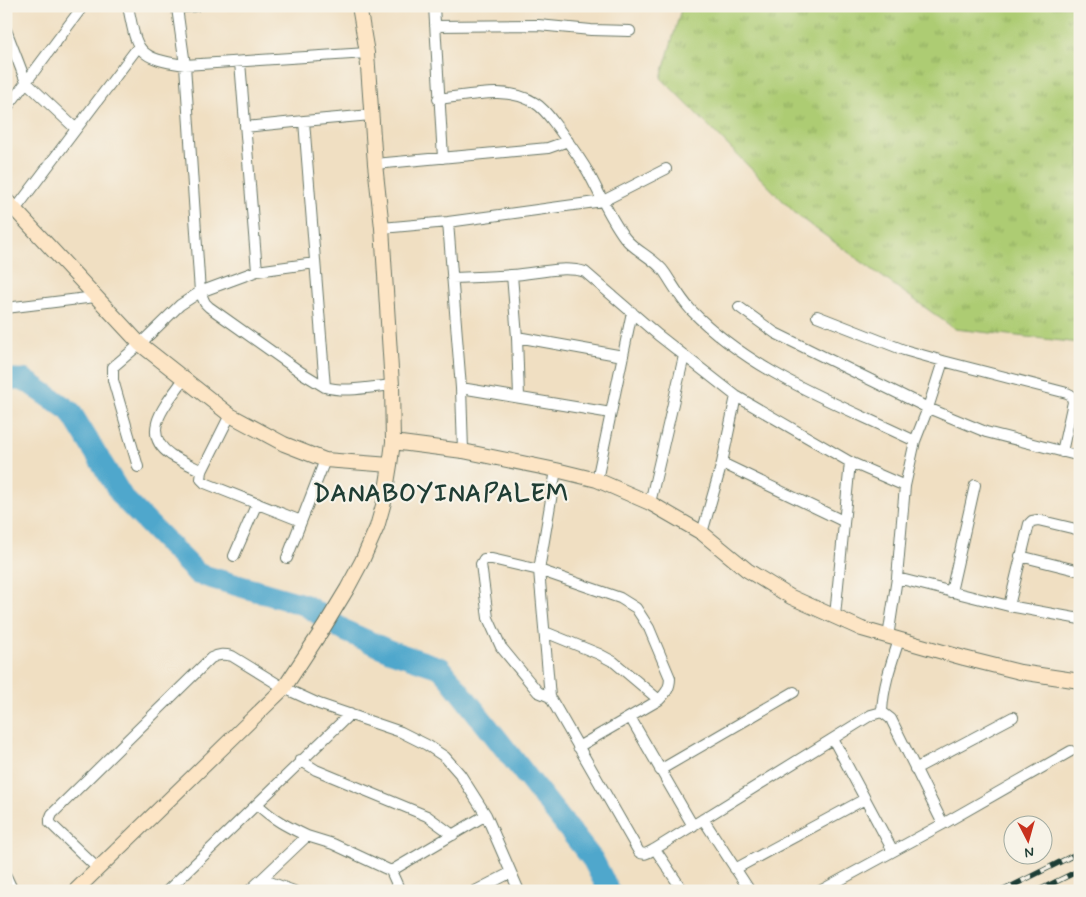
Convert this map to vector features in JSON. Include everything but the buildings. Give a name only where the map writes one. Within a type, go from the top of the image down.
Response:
[{"type":"street","points":[[6,109],[83,6]]},
{"type":"street","points":[[128,6],[134,38],[138,47],[148,56],[160,62],[185,65],[367,53]]},
{"type":"street","points":[[196,6],[177,7],[185,65],[200,292],[205,303],[324,387],[353,389],[392,385]]},
{"type":"street","points":[[80,889],[97,868],[284,688],[347,589],[377,527],[384,502],[390,465],[392,385],[382,228],[375,164],[367,53],[359,6]]},
{"type":"street","points":[[434,6],[438,100],[443,158]]},
{"type":"street","points":[[435,26],[522,24],[630,31]]},
{"type":"street","points":[[6,30],[26,82],[76,129]]},
{"type":"street","points":[[138,47],[76,129],[11,205],[140,344],[230,415],[284,444],[325,460],[390,465]]},
{"type":"street","points":[[240,62],[257,272]]},
{"type":"street","points":[[438,100],[492,93],[521,96],[535,103],[547,113],[587,170],[613,220],[627,240],[665,273],[691,310],[753,360],[792,384],[915,441]]},
{"type":"street","points":[[246,127],[371,115]]},
{"type":"street","points":[[304,121],[324,387]]},
{"type":"street","points":[[375,164],[548,148],[568,142]]},
{"type":"street","points":[[382,228],[448,222],[603,201],[666,169]]},
{"type":"street","points":[[448,222],[461,388],[463,452]]},
{"type":"street","points":[[138,467],[113,380],[113,367],[180,305],[200,292],[257,272],[315,263]]},
{"type":"street","points":[[452,278],[577,270],[592,276],[684,356],[736,396],[850,462],[905,486]]},
{"type":"street","points":[[512,275],[519,397]]},
{"type":"street","points":[[6,308],[95,296]]},
{"type":"street","points":[[739,307],[775,333],[928,408],[986,432],[1080,456]]},
{"type":"street","points":[[597,480],[632,312]]},
{"type":"street","points":[[817,316],[904,350],[1067,393],[1076,402],[1062,452]]},
{"type":"street","points":[[517,337],[623,356]]},
{"type":"street","points":[[650,503],[684,356]]},
{"type":"street","points":[[882,712],[883,695],[894,639],[905,486],[915,441],[944,361]]},
{"type":"street","points":[[184,379],[158,416],[156,432],[158,441],[170,454],[202,471]]},
{"type":"street","points":[[461,388],[611,413]]},
{"type":"street","points":[[702,533],[722,463],[736,396]]},
{"type":"street","points":[[230,415],[202,471],[201,479],[205,483],[302,521]]},
{"type":"street","points":[[392,442],[463,452],[597,480],[650,503],[702,533],[747,570],[791,597],[862,629],[1020,672],[1080,681]]},
{"type":"street","points":[[287,558],[325,460]]},
{"type":"street","points":[[835,616],[850,462]]},
{"type":"street","points":[[722,463],[843,521]]},
{"type":"street","points":[[556,470],[539,570],[550,697],[639,852],[647,854],[871,715],[882,712]]},
{"type":"street","points":[[951,592],[975,485]]},
{"type":"street","points":[[234,556],[257,503]]},
{"type":"street","points":[[1009,606],[1029,524],[1032,521],[1038,520],[1080,530]]},
{"type":"street","points":[[1020,556],[1080,571]]},
{"type":"street","points":[[550,697],[538,692],[501,647],[488,618],[481,564],[484,559],[492,559],[539,570],[620,598],[636,608],[649,628],[670,678],[667,692],[658,700],[578,747]]},
{"type":"street","points":[[897,578],[1009,606],[1080,619]]},
{"type":"street","points":[[545,632],[614,662],[658,700]]},
{"type":"street","points":[[97,868],[50,823],[52,814],[204,664],[217,655],[232,656],[284,688],[319,704],[401,732],[427,745],[445,757],[460,774],[486,816],[519,891]]},
{"type":"street","points":[[660,770],[794,692]]},
{"type":"street","points":[[882,712],[891,719],[942,824]]},
{"type":"street","points":[[167,891],[258,804],[300,760],[350,714]]},
{"type":"street","points":[[630,717],[693,826]]},
{"type":"street","points":[[915,769],[1013,717]]},
{"type":"street","points":[[833,739],[893,851]]},
{"type":"street","points":[[820,891],[1071,751]]},
{"type":"street","points":[[300,760],[316,770],[427,816],[452,835]]},
{"type":"street","points":[[735,870],[866,799]]},
{"type":"street","points":[[258,804],[280,823],[307,836],[334,844],[391,871],[400,891]]},
{"type":"street","points":[[391,871],[486,816]]},
{"type":"street","points":[[703,819],[750,891]]},
{"type":"street","points":[[249,891],[307,836]]},
{"type":"street","points":[[654,849],[683,891]]},
{"type":"street","points":[[475,891],[510,873]]},
{"type":"street","points":[[6,876],[13,891]]},
{"type":"street","points":[[262,879],[294,891]]},
{"type":"green space","points":[[682,6],[1080,6],[1080,343],[955,329],[798,216],[661,78]]},
{"type":"waterway","points":[[6,379],[25,380],[70,411],[123,498],[198,574],[305,605],[345,631],[390,651],[441,668],[593,860],[609,891]]},
{"type":"railway","points":[[1002,891],[1080,852]]},
{"type":"railway","points":[[1037,891],[1080,870]]},
{"type":"district","name":"DANABOYINAPALEM","points":[[441,494]]}]
